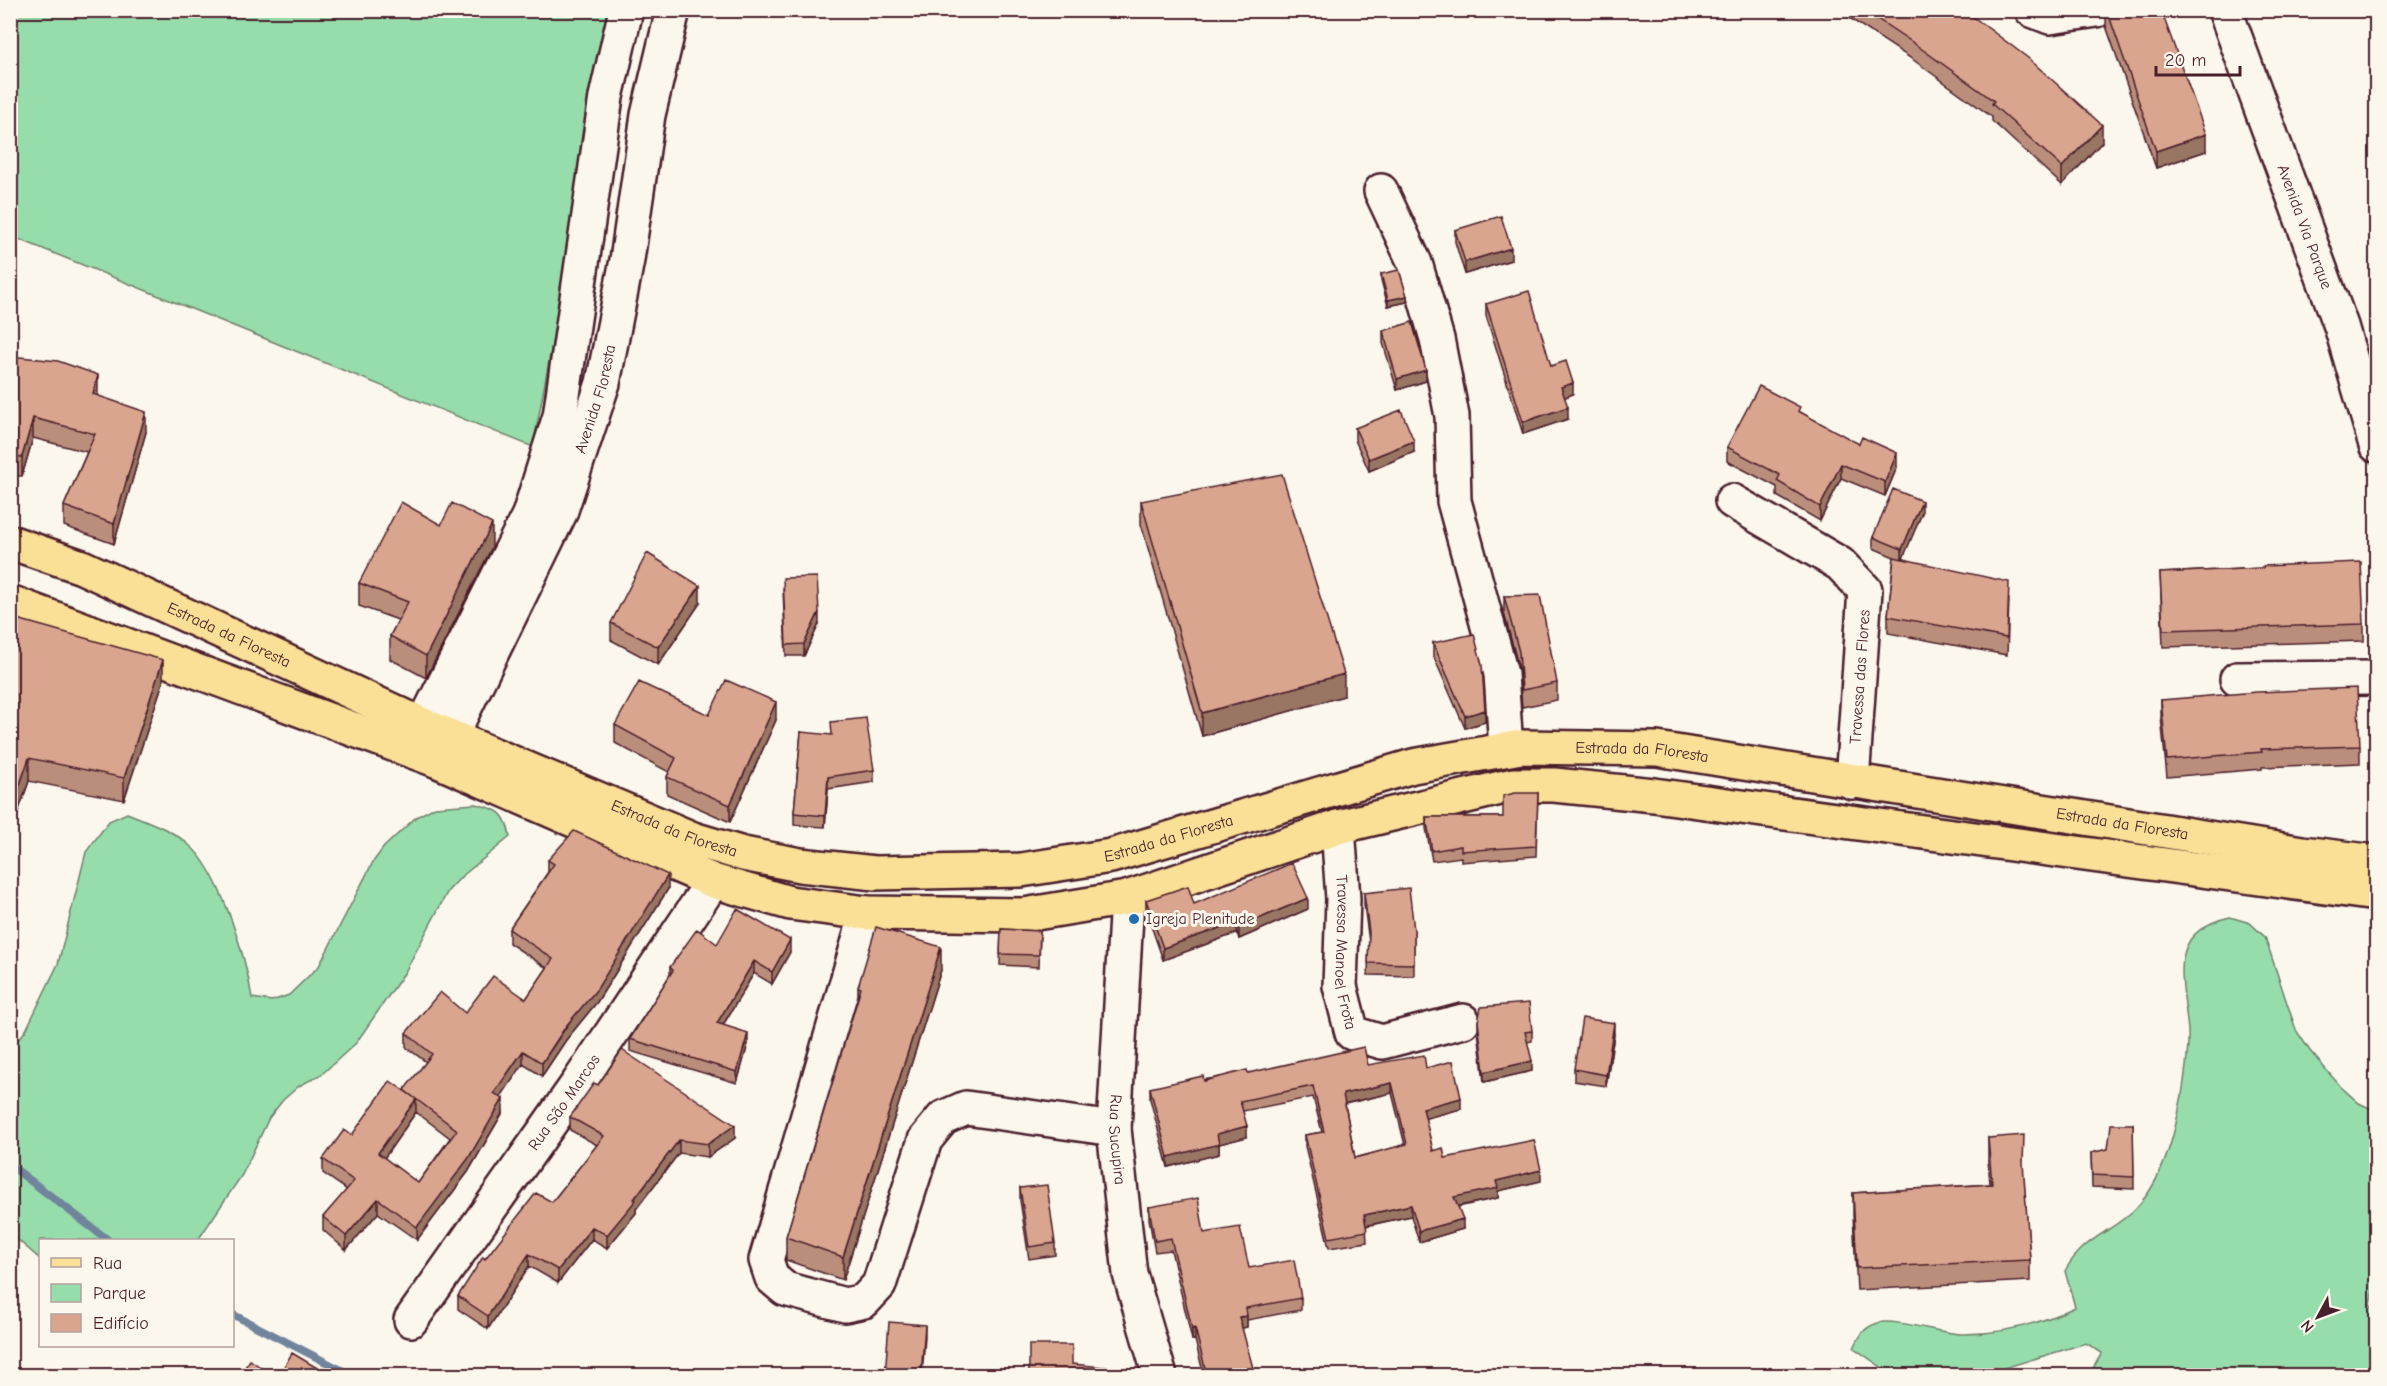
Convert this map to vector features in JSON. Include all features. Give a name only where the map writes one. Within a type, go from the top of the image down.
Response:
[{"type":"main road","name":"Estrada da Floresta","points":[[10,542],[82,567],[430,743],[713,882],[790,903],[867,913],[1024,915],[1127,898],[1338,827],[1513,785],[1554,785],[1677,798],[2376,894]]},
{"type":"main road","name":"Estrada da Floresta","points":[[10,602],[430,743],[693,839],[743,854],[800,865],[875,873],[1021,870],[1111,856],[1413,766],[1521,747],[1657,749],[2302,853],[2376,862]]},
{"type":"street","name":"Avenida Floresta","points":[[430,743],[529,515],[560,416],[606,97],[626,10]]},
{"type":"street","name":"Avenida Floresta","points":[[430,743],[560,513],[603,383],[627,260],[648,115],[673,10]]},
{"type":"street","points":[[2032,10],[2050,17],[2090,12]]},
{"type":"street","name":"Avenida Via Parque","points":[[2225,10],[2341,326],[2376,445]]},
{"type":"street","points":[[1381,191],[1415,263],[1437,339],[1452,416],[1454,501],[1501,674],[1506,749]]},
{"type":"street","name":"Travessa das Flores","points":[[1732,501],[1840,564],[1865,590],[1852,782]]},
{"type":"street","points":[[2237,679],[2376,678]]},
{"type":"street","name":"Travessa Manoel Frota","points":[[1338,827],[1343,899],[1340,986],[1352,1033],[1382,1042],[1463,1021]]},
{"type":"street","name":"Rua São Marcos","points":[[411,1320],[579,1082],[713,882]]},
{"type":"street","name":"Rua Sucupira","points":[[1127,898],[1114,1129],[1130,1274],[1160,1376]]},
{"type":"street","points":[[867,913],[766,1260],[772,1278],[785,1289],[845,1305],[864,1301],[879,1285],[925,1140],[943,1118],[966,1108],[1114,1129]]},
{"type":"green space","points":[[10,11],[614,11],[533,447],[11,236]]},
{"type":"green space","points":[[475,804],[496,810],[506,822],[510,837],[461,877],[448,891],[405,972],[356,1043],[322,1074],[299,1086],[283,1100],[269,1118],[242,1175],[199,1239],[39,1239],[39,1258],[11,1234],[11,1049],[26,1030],[58,964],[86,852],[109,821],[127,813],[143,819],[175,835],[200,857],[211,874],[230,916],[244,961],[252,998],[272,1001],[289,995],[319,966],[373,862],[384,847],[416,817],[435,807]]},
{"type":"green space","points":[[2230,917],[2250,923],[2265,937],[2296,1030],[2310,1051],[2341,1087],[2359,1103],[2376,1111],[2376,1276],[2370,1305],[2376,1312],[2376,1375],[2089,1375],[2102,1353],[2086,1343],[1978,1376],[1901,1375],[1887,1371],[1854,1348],[1863,1332],[1878,1323],[1894,1322],[1960,1334],[1990,1333],[2047,1319],[2075,1307],[2065,1271],[2080,1250],[2136,1208],[2154,1183],[2167,1155],[2182,1095],[2187,1055],[2188,1031],[2182,976],[2183,960],[2187,946],[2195,934],[2209,924]]},
{"type":"building","points":[[1864,10],[1964,10],[2028,58],[2102,125],[2062,167],[1992,104],[1994,101]]},
{"type":"building","points":[[2107,10],[2161,10],[2206,134],[2156,151]]},
{"type":"building","points":[[1501,216],[1511,248],[1465,262],[1455,230]]},
{"type":"building","points":[[1399,270],[1407,296],[1388,300],[1381,274]]},
{"type":"building","points":[[1529,291],[1551,366],[1566,361],[1573,383],[1561,387],[1568,407],[1523,422],[1486,304]]},
{"type":"building","points":[[1412,322],[1426,370],[1397,379],[1383,331]]},
{"type":"building","points":[[10,356],[58,361],[98,375],[93,394],[146,412],[114,524],[64,506],[95,434],[33,418],[22,457],[10,456]]},
{"type":"building","points":[[1759,386],[1800,407],[1798,411],[1859,444],[1862,437],[1897,453],[1885,482],[1841,464],[1820,507],[1777,481],[1780,475],[1727,447]]},
{"type":"building","points":[[1401,410],[1414,441],[1369,459],[1355,428]]},
{"type":"building","points":[[1282,474],[1344,674],[1202,713],[1141,501]]},
{"type":"building","points":[[1893,489],[1922,501],[1902,549],[1873,537]]},
{"type":"building","points":[[401,502],[441,525],[452,503],[492,524],[426,656],[390,636],[408,602],[359,583]]},
{"type":"building","points":[[647,553],[700,586],[658,647],[611,623]]},
{"type":"building","points":[[1894,557],[2009,582],[2007,638],[1888,616]]},
{"type":"building","points":[[2361,562],[2364,624],[2163,630],[2160,573]]},
{"type":"building","points":[[817,577],[819,612],[804,644],[786,645],[783,578]]},
{"type":"building","points":[[1540,595],[1557,683],[1522,690],[1519,652],[1504,596]]},
{"type":"building","points":[[10,617],[163,660],[124,778],[29,758],[10,813]]},
{"type":"building","points":[[1474,634],[1482,665],[1485,710],[1465,716],[1433,643]]},
{"type":"building","points":[[726,680],[776,702],[730,805],[667,777],[676,758],[615,725],[639,682],[709,715]]},
{"type":"building","points":[[2357,688],[2360,746],[2261,749],[2262,752],[2167,760],[2161,700],[2257,692]]},
{"type":"building","points":[[866,718],[874,770],[828,777],[825,816],[794,813],[801,732],[832,735],[831,722]]},
{"type":"building","points":[[1515,793],[1538,793],[1536,846],[1461,851],[1461,846],[1432,851],[1426,817],[1503,817],[1503,796]]},
{"type":"building","points":[[574,831],[668,875],[597,989],[566,1026],[542,1063],[523,1051],[494,1093],[503,1099],[468,1159],[417,1227],[378,1199],[346,1236],[323,1217],[354,1181],[323,1159],[344,1130],[352,1135],[390,1081],[416,1099],[404,1090],[432,1054],[406,1033],[440,992],[465,1013],[493,976],[526,999],[553,959],[509,929],[554,864],[548,860]],"holes":[[[416,1099],[457,1130],[418,1183],[378,1153]]]},
{"type":"building","points":[[1292,863],[1308,898],[1239,927],[1237,922],[1163,948],[1146,900],[1188,886],[1194,904]]},
{"type":"building","points":[[1409,888],[1414,930],[1414,964],[1368,963],[1369,932],[1364,893]]},
{"type":"building","points":[[737,909],[790,940],[772,972],[754,961],[717,1023],[748,1033],[737,1072],[630,1039],[673,970],[670,967],[697,929],[717,944]]},
{"type":"building","points":[[876,927],[941,947],[843,1257],[786,1237],[861,988],[858,987]]},
{"type":"building","points":[[1001,929],[1040,931],[1039,955],[1000,954]]},
{"type":"building","points":[[1529,1003],[1532,1031],[1525,1032],[1532,1061],[1484,1072],[1478,1021],[1481,1007]]},
{"type":"building","points":[[1582,1018],[1614,1023],[1606,1075],[1574,1069]]},
{"type":"building","points":[[1364,1047],[1368,1065],[1424,1055],[1426,1068],[1453,1061],[1461,1098],[1423,1108],[1433,1151],[1443,1148],[1445,1158],[1534,1140],[1541,1170],[1496,1181],[1498,1188],[1454,1197],[1463,1219],[1419,1231],[1411,1205],[1364,1215],[1367,1231],[1329,1238],[1305,1135],[1324,1132],[1313,1086],[1240,1101],[1247,1126],[1217,1134],[1219,1144],[1168,1157],[1150,1088],[1203,1076],[1204,1081],[1247,1070],[1248,1073]],"holes":[[[1392,1083],[1407,1144],[1355,1158],[1343,1094]]]},
{"type":"building","points":[[622,1050],[735,1125],[708,1144],[679,1140],[634,1199],[636,1200],[607,1235],[592,1227],[558,1270],[529,1254],[488,1316],[458,1296],[483,1257],[485,1259],[536,1193],[552,1202],[604,1136],[570,1117],[594,1083],[598,1085]]},
{"type":"building","points":[[2111,1124],[2133,1124],[2134,1177],[2092,1175],[2091,1153],[2108,1149]]},
{"type":"building","points":[[2024,1135],[2023,1163],[2030,1260],[1857,1268],[1853,1193],[1992,1184],[1988,1138]]},
{"type":"building","points":[[1047,1185],[1055,1243],[1029,1247],[1020,1188]]},
{"type":"building","points":[[1198,1198],[1204,1233],[1240,1227],[1249,1268],[1294,1260],[1301,1298],[1246,1308],[1247,1316],[1239,1317],[1253,1368],[1224,1376],[1207,1376],[1195,1328],[1192,1329],[1171,1238],[1155,1241],[1149,1207]]},
{"type":"building","points":[[889,1322],[925,1325],[921,1376],[885,1376]]},
{"type":"building","points":[[1029,1345],[1072,1345],[1072,1364],[1123,1369],[1123,1376],[1029,1376]]},
{"type":"building","points":[[292,1353],[319,1369],[315,1376],[279,1376]]},
{"type":"building","points":[[250,1360],[274,1376],[239,1376]]},
{"type":"waterway","points":[[10,1165],[107,1239]]},
{"type":"waterway","points":[[234,1315],[353,1376]]},
{"type":"place","name":"Igreja Plenitude","points":[[1134,919]]}]
